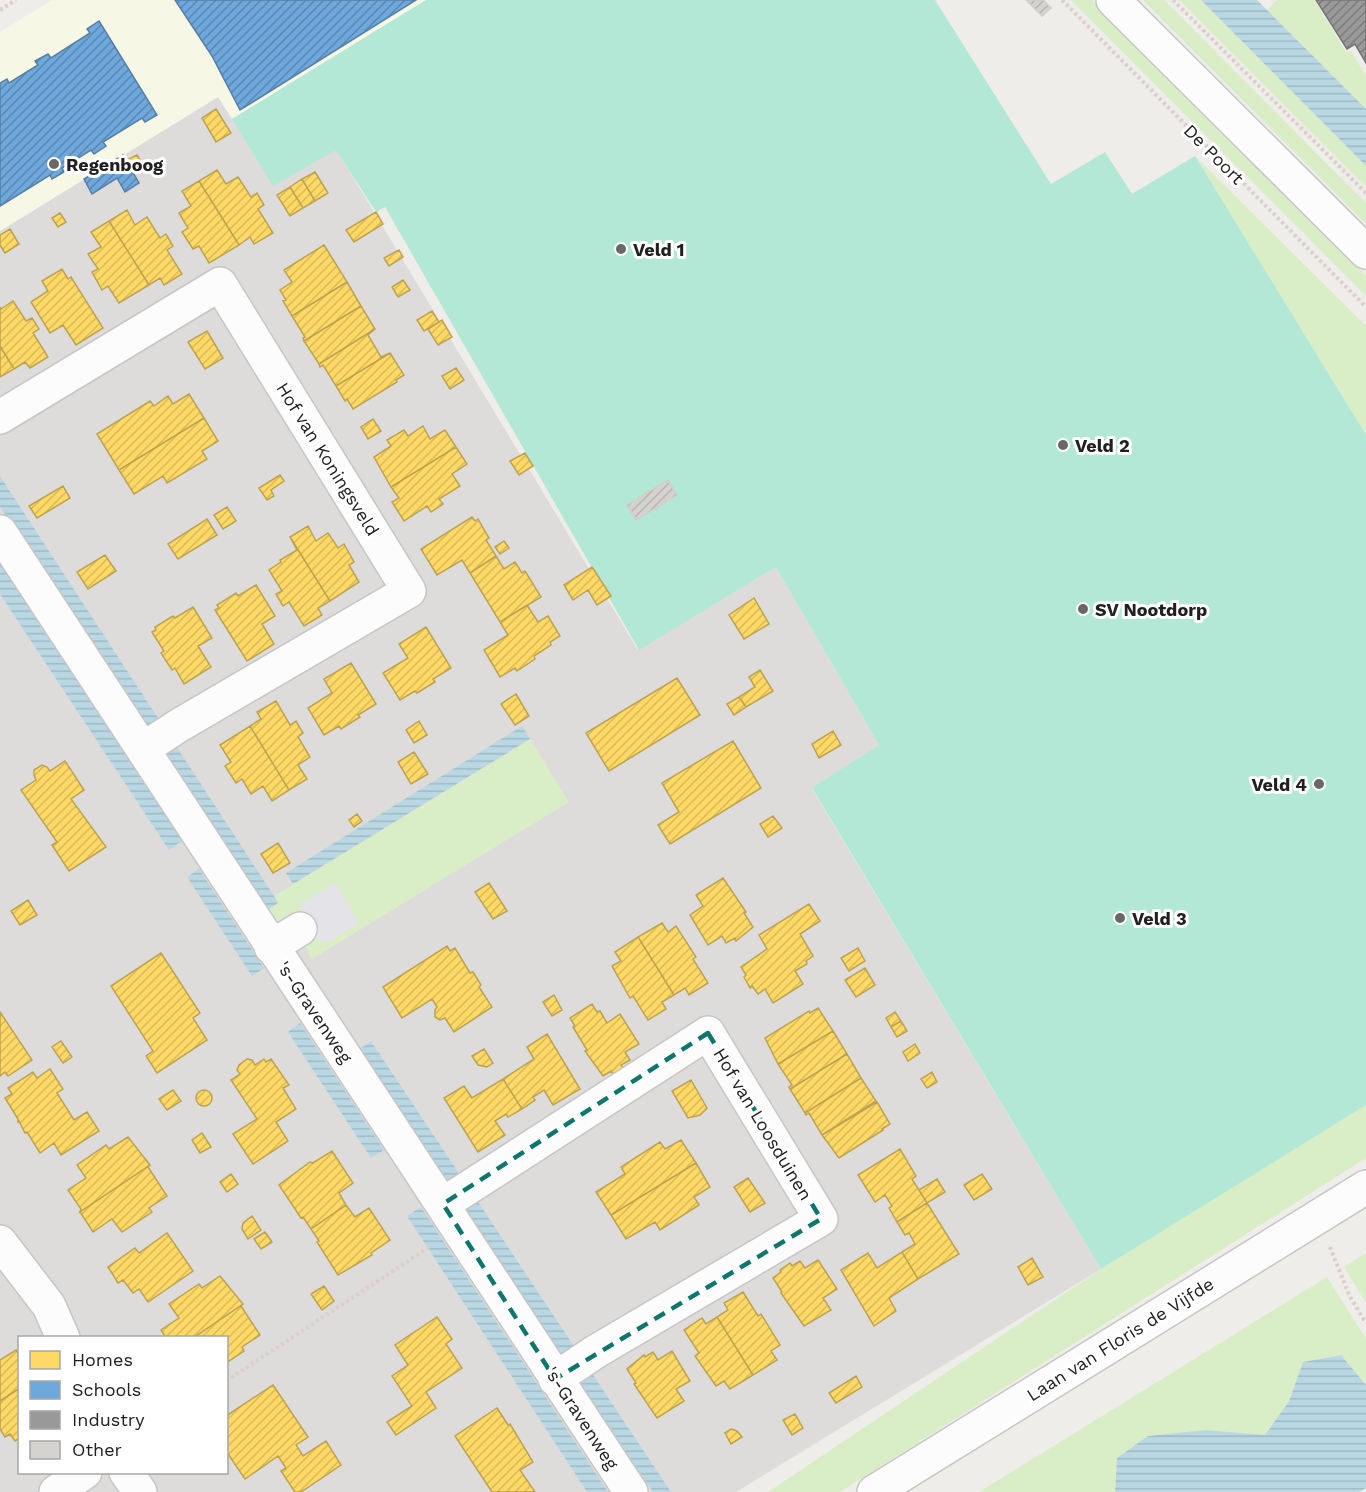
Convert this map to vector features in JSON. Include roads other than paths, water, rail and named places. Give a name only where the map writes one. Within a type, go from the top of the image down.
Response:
[{"type":"street","name":"De Poort","points":[[1113,0],[1366,252]]},
{"type":"street","name":"Hof van Koningsveld","points":[[0,417],[220,284],[409,591],[146,747]]},
{"type":"street","name":"'s-Gravenweg","points":[[0,532],[146,747],[271,947],[456,1196],[560,1376],[631,1492]]},
{"type":"street","points":[[271,947],[300,929]]},
{"type":"street","name":"Hof van Loosduinen","points":[[456,1196],[708,1033],[821,1219],[595,1352],[560,1376]]},
{"type":"street","name":"Laan van Floris de Vijfde","points":[[874,1492],[1366,1187]]},
{"type":"street","points":[[0,1242],[49,1306],[62,1336]]},
{"type":"street","points":[[56,1492],[83,1474]]},
{"type":"street","points":[[127,1474],[140,1492]]},
{"type":"water","points":[[1201,0],[1257,0],[1366,109],[1366,166]]},
{"type":"water","points":[[0,476],[274,896],[278,903],[264,912],[0,507]]},
{"type":"water","points":[[0,564],[182,841],[169,850],[0,594]]},
{"type":"water","points":[[522,726],[530,739],[293,884],[286,873]]},
{"type":"water","points":[[199,869],[264,968],[252,976],[187,877]]},
{"type":"water","points":[[300,1023],[384,1150],[371,1158],[288,1032]]},
{"type":"water","points":[[371,1041],[671,1492],[653,1492],[358,1050]]},
{"type":"water","points":[[421,1207],[608,1492],[587,1492],[407,1216]]},
{"type":"water","points":[[1341,1355],[1366,1385],[1366,1488],[1359,1492],[1115,1492],[1117,1458],[1148,1436],[1206,1430],[1265,1435],[1289,1401],[1303,1362]]},
{"type":"place","name":"Regenboog","points":[[54,164]]},
{"type":"place","name":"Veld 1","points":[[621,249]]},
{"type":"place","name":"Veld 2","points":[[1063,445]]},
{"type":"place","name":"SV Nootdorp","points":[[1083,609]]},
{"type":"place","name":"Veld 4","points":[[1319,784]]},
{"type":"place","name":"Veld 3","points":[[1120,918]]}]
